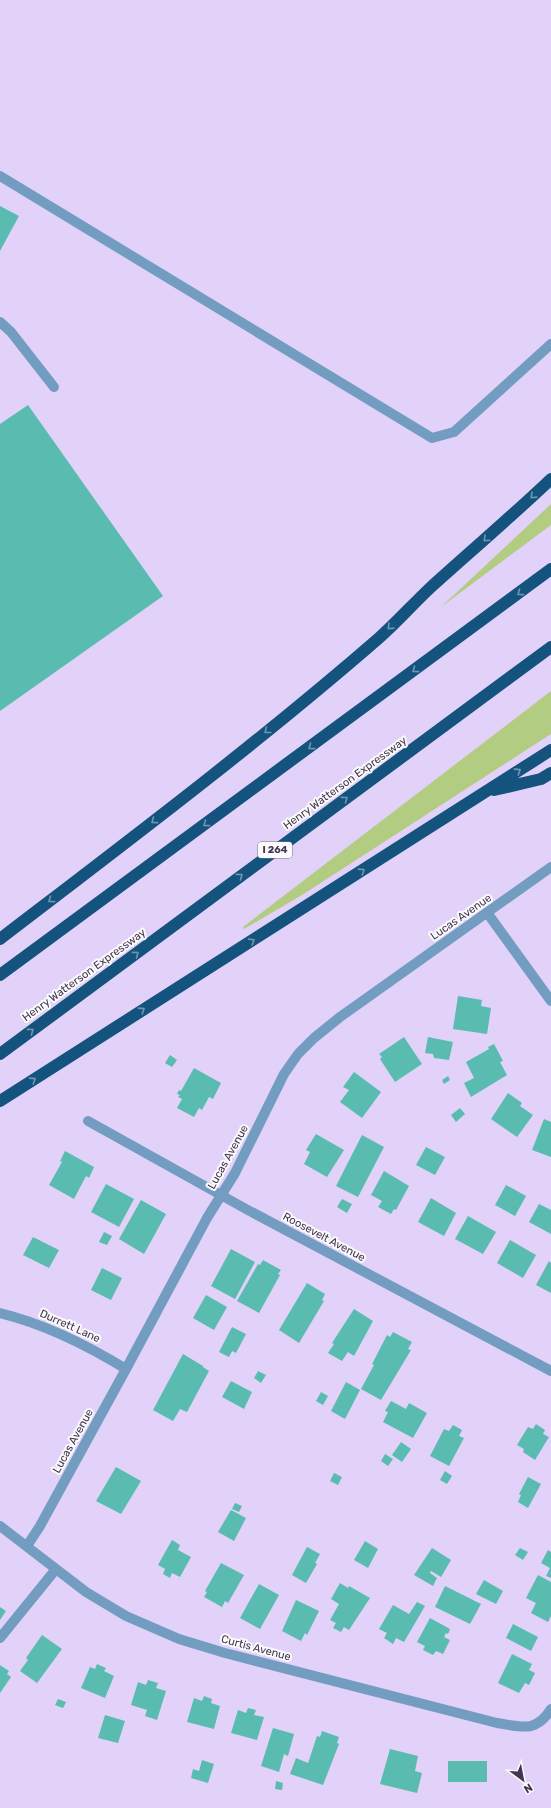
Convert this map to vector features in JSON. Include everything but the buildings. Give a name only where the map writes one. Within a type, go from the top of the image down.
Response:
[{"type":"highway","points":[[0,939],[189,794],[329,680],[380,636],[430,588],[488,538],[551,479]]},
{"type":"highway","points":[[0,975],[551,569]]},
{"type":"highway","name":"Henry Watterson Expressway","points":[[0,1054],[551,647]]},
{"type":"highway","points":[[0,1101],[551,750]]},
{"type":"highway","points":[[485,792],[541,778],[551,773]]},
{"type":"street","points":[[0,176],[432,438],[454,432],[551,344]]},
{"type":"street","points":[[0,323],[11,332],[54,387]]},
{"type":"street","name":"Lucas Avenue","points":[[27,1546],[40,1526],[207,1218],[235,1173],[284,1074],[298,1054],[314,1038],[340,1017],[488,914],[551,867]]},
{"type":"street","points":[[488,914],[551,1001]]},
{"type":"street","name":"Roosevelt Avenue","points":[[88,1121],[221,1195],[551,1371]]},
{"type":"street","name":"Durrett Lane","points":[[0,1313],[32,1323],[62,1335],[100,1353],[126,1369]]},
{"type":"street","name":"Curtis Avenue","points":[[0,1526],[86,1592],[126,1616],[179,1639],[225,1653],[497,1723],[528,1728],[544,1719],[551,1709]]},
{"type":"street","points":[[0,1638],[56,1569]]},
{"type":"green space","points":[[551,504],[551,525],[441,607]]},
{"type":"green space","points":[[551,691],[551,734],[302,895],[244,929],[243,927]]}]
